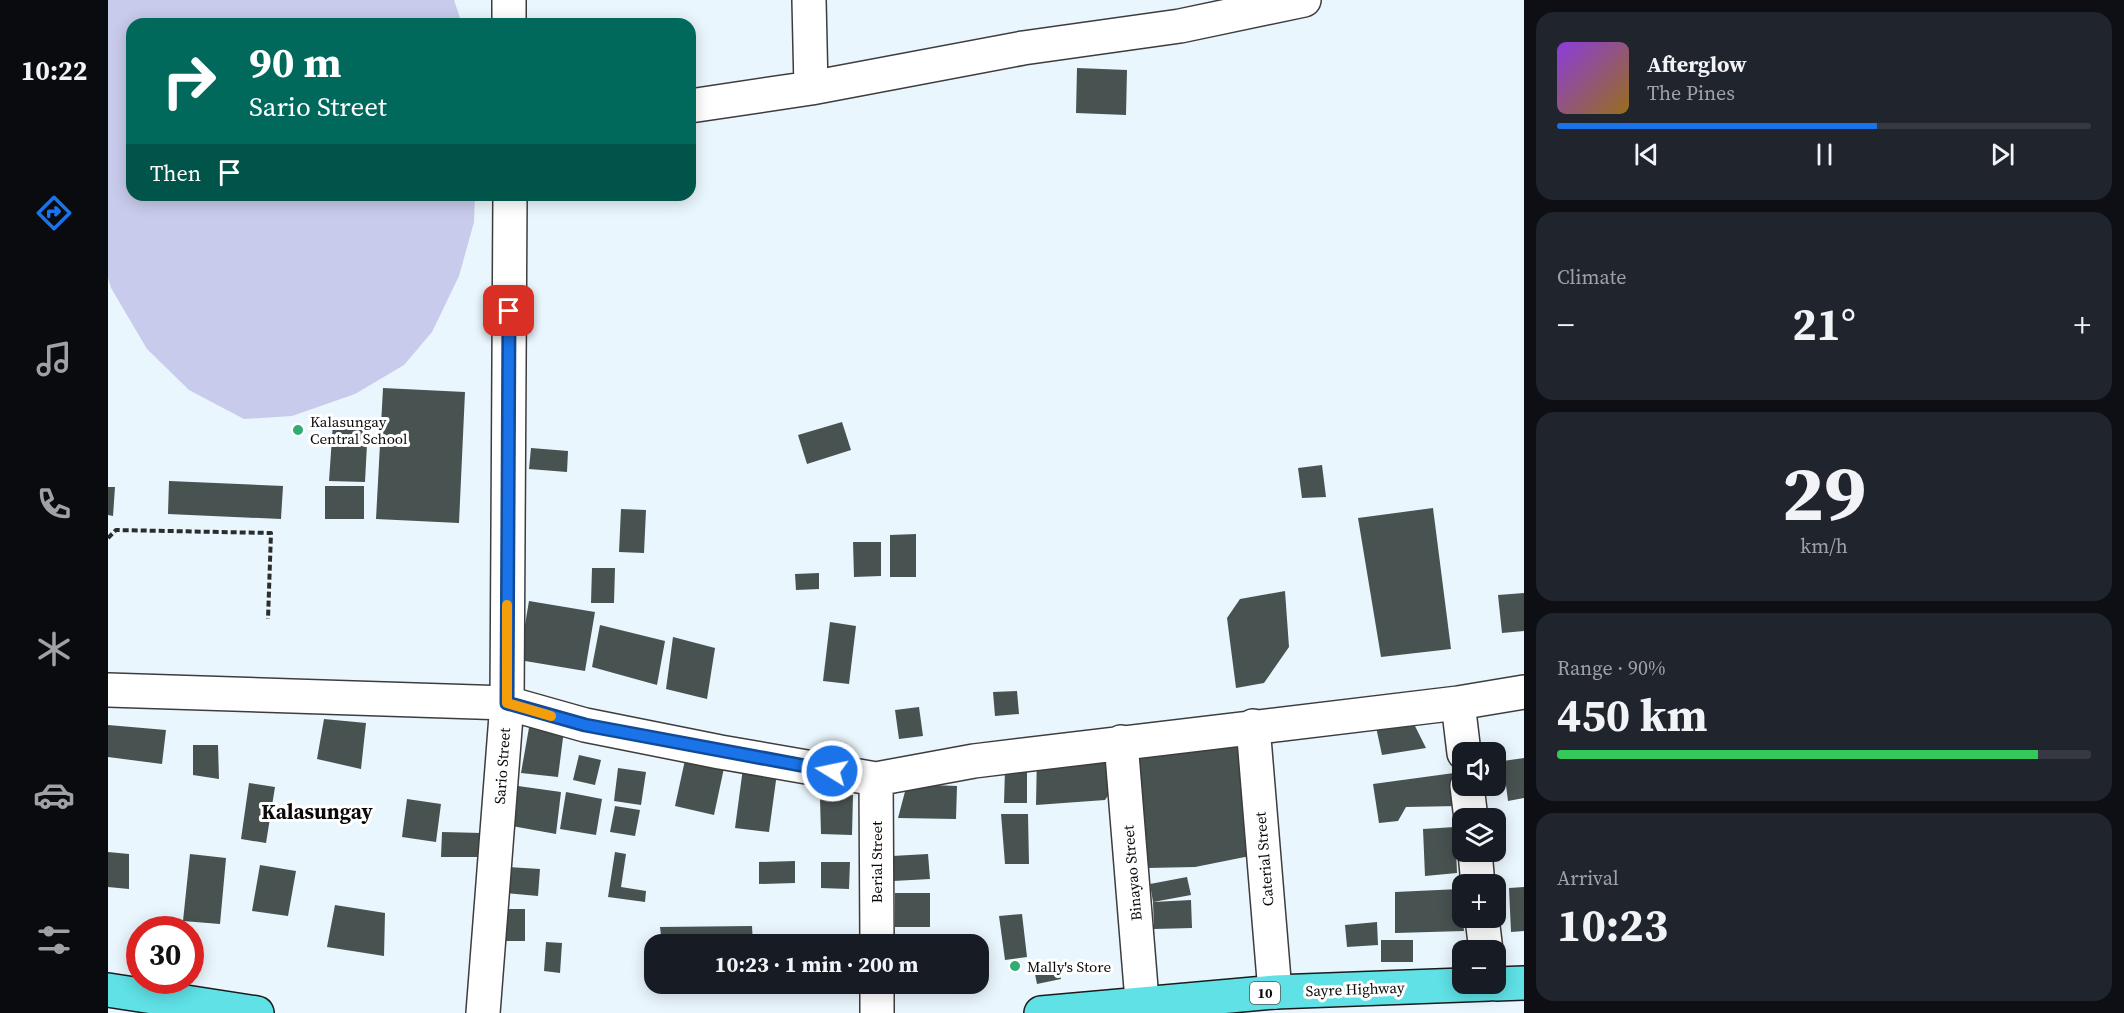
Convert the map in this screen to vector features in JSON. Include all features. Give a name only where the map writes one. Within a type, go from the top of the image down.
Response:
[{"type":"highway","points":[[1506,983],[1524,982]]},
{"type":"highway","name":"Sayre Highway","points":[[1041,1013],[1143,1009],[1275,992],[1452,985]]},
{"type":"highway","points":[[108,990],[257,1013]]},
{"type":"street","points":[[509,0],[509,18]]},
{"type":"street","points":[[809,0],[811,88]]},
{"type":"street","points":[[696,105],[811,88],[1023,48],[1190,24],[1304,0]]},
{"type":"street","name":"Sario Street","points":[[483,1013],[507,703],[510,201]]},
{"type":"street","points":[[108,690],[507,703],[585,725],[720,752],[876,779],[974,761],[1458,703],[1524,692]]},
{"type":"street","points":[[1458,703],[1463,742]]},
{"type":"street","name":"Caterial Street","points":[[1253,726],[1275,992]]},
{"type":"street","name":"Binayao Street","points":[[1121,742],[1143,1009]]},
{"type":"street","name":"Berial Street","points":[[876,779],[876,934]]},
{"type":"street","points":[[877,994],[877,1013]]},
{"type":"path","points":[[108,530],[271,533],[268,619]]},
{"type":"path","points":[[108,538],[116,530]]},
{"type":"shaded area","points":[[108,0],[454,0],[460,18],[126,18],[126,201],[475,201],[474,222],[459,276],[432,332],[404,365],[355,394],[292,416],[244,419],[189,390],[147,349],[111,288],[108,278]]},
{"type":"building","points":[[1077,68],[1127,70],[1126,115],[1076,113]]},
{"type":"building","points":[[383,388],[465,392],[459,523],[376,519]]},
{"type":"building","points":[[842,422],[851,450],[807,464],[798,435]]},
{"type":"building","points":[[333,423],[368,425],[365,482],[329,481]]},
{"type":"building","points":[[531,448],[568,451],[567,472],[529,469]]},
{"type":"building","points":[[1322,465],[1326,497],[1302,498],[1298,468]]},
{"type":"building","points":[[169,481],[283,486],[281,519],[168,514]]},
{"type":"building","points":[[325,486],[364,486],[364,519],[325,519]]},
{"type":"building","points":[[108,487],[115,487],[113,516],[108,515]]},
{"type":"building","points":[[1433,508],[1451,649],[1381,657],[1358,518]]},
{"type":"building","points":[[621,509],[646,510],[644,553],[619,552]]},
{"type":"building","points":[[916,534],[916,577],[890,577],[890,535]]},
{"type":"building","points":[[853,542],[881,542],[881,576],[854,577]]},
{"type":"building","points":[[592,568],[615,568],[614,603],[591,603]]},
{"type":"building","points":[[819,573],[819,589],[796,590],[795,574]]},
{"type":"building","points":[[1285,591],[1289,647],[1264,683],[1236,688],[1227,618],[1240,599]]},
{"type":"building","points":[[1524,593],[1524,631],[1502,633],[1498,595]]},
{"type":"building","points":[[529,601],[595,612],[585,671],[519,660]]},
{"type":"building","points":[[830,622],[856,626],[849,684],[823,681]]},
{"type":"building","points":[[600,625],[665,641],[657,685],[592,667]]},
{"type":"building","points":[[673,637],[715,648],[707,699],[666,689]]},
{"type":"building","points":[[1017,691],[1019,714],[995,716],[993,692]]},
{"type":"building","points":[[919,707],[923,736],[899,739],[895,710]]},
{"type":"building","points":[[324,719],[366,723],[361,769],[317,759]]},
{"type":"building","points":[[530,722],[564,730],[558,777],[521,773]]},
{"type":"building","points":[[1414,724],[1426,748],[1382,755],[1376,727]]},
{"type":"building","points":[[108,725],[166,730],[162,764],[108,757]]},
{"type":"building","points":[[1241,732],[1255,855],[1195,867],[1147,868],[1138,740]]},
{"type":"building","points":[[193,745],[218,745],[219,779],[193,775]]},
{"type":"building","points":[[1112,748],[1118,781],[1105,800],[1036,805],[1037,753]]},
{"type":"building","points":[[579,755],[601,760],[595,785],[573,780]]},
{"type":"building","points":[[1524,758],[1524,798],[1508,801],[1506,761]]},
{"type":"building","points":[[685,760],[724,768],[714,815],[675,806]]},
{"type":"building","points":[[618,768],[646,772],[641,805],[614,801]]},
{"type":"building","points":[[743,768],[777,773],[769,832],[735,828]]},
{"type":"building","points":[[1005,769],[1027,769],[1027,803],[1004,803]]},
{"type":"building","points":[[1452,773],[1452,796],[1457,796],[1458,806],[1406,807],[1398,821],[1379,823],[1373,784]]},
{"type":"building","points":[[249,783],[275,787],[266,843],[241,839]]},
{"type":"building","points":[[907,784],[957,786],[956,819],[898,818]]},
{"type":"building","points":[[518,786],[561,792],[556,834],[512,826]]},
{"type":"building","points":[[566,792],[602,799],[596,835],[560,829]]},
{"type":"building","points":[[853,795],[852,835],[821,834],[820,799]]},
{"type":"building","points":[[407,799],[441,804],[436,842],[402,837]]},
{"type":"building","points":[[615,806],[640,810],[635,836],[610,832]]},
{"type":"building","points":[[1001,814],[1028,814],[1029,864],[1005,864]]},
{"type":"building","points":[[1452,827],[1452,862],[1457,862],[1457,873],[1425,876],[1423,829]]},
{"type":"building","points":[[442,832],[482,833],[481,857],[441,857]]},
{"type":"building","points":[[108,852],[129,854],[129,889],[108,887]]},
{"type":"building","points":[[615,852],[626,854],[621,887],[646,891],[645,902],[608,897]]},
{"type":"building","points":[[190,854],[226,858],[220,924],[204,923],[204,916],[184,916]]},
{"type":"building","points":[[928,854],[930,879],[893,881],[892,856]]},
{"type":"building","points":[[795,861],[795,883],[759,884],[759,862]]},
{"type":"building","points":[[821,862],[850,862],[849,889],[821,888]]},
{"type":"building","points":[[260,865],[296,871],[288,916],[252,911]]},
{"type":"building","points":[[508,867],[540,869],[538,896],[506,893]]},
{"type":"building","points":[[1187,877],[1191,895],[1153,902],[1150,884]]},
{"type":"building","points":[[1524,887],[1524,931],[1511,932],[1509,888]]},
{"type":"building","points":[[1452,889],[1452,928],[1464,928],[1464,931],[1395,933],[1395,892]]},
{"type":"building","points":[[895,893],[930,893],[930,927],[895,927]]},
{"type":"building","points":[[1191,900],[1192,928],[1154,929],[1153,902]]},
{"type":"building","points":[[335,905],[385,913],[384,956],[327,947]]},
{"type":"building","points":[[497,909],[525,909],[525,941],[497,941]]},
{"type":"building","points":[[1022,914],[1027,957],[1005,960],[999,916]]},
{"type":"building","points":[[1377,922],[1378,945],[1347,947],[1345,925]]},
{"type":"building","points":[[752,926],[752,934],[661,934],[660,927]]},
{"type":"building","points":[[1381,940],[1413,940],[1413,962],[1381,962]]},
{"type":"building","points":[[546,942],[562,943],[560,973],[544,971]]},
{"type":"building","points":[[1057,964],[1061,979],[1037,984],[1034,969]]},
{"type":"slow traffic","points":[[507,605],[507,703],[551,716]]},
{"type":"place","name":"Kalasungay Central School","points":[[298,430]]},
{"type":"place","name":"Mally's Store","points":[[1015,966]]},
{"type":"district","name":"Kalasungay","points":[[317,811]]},
{"type":"route","points":[[509,311],[507,703],[585,725],[720,752],[832,771]]}]
